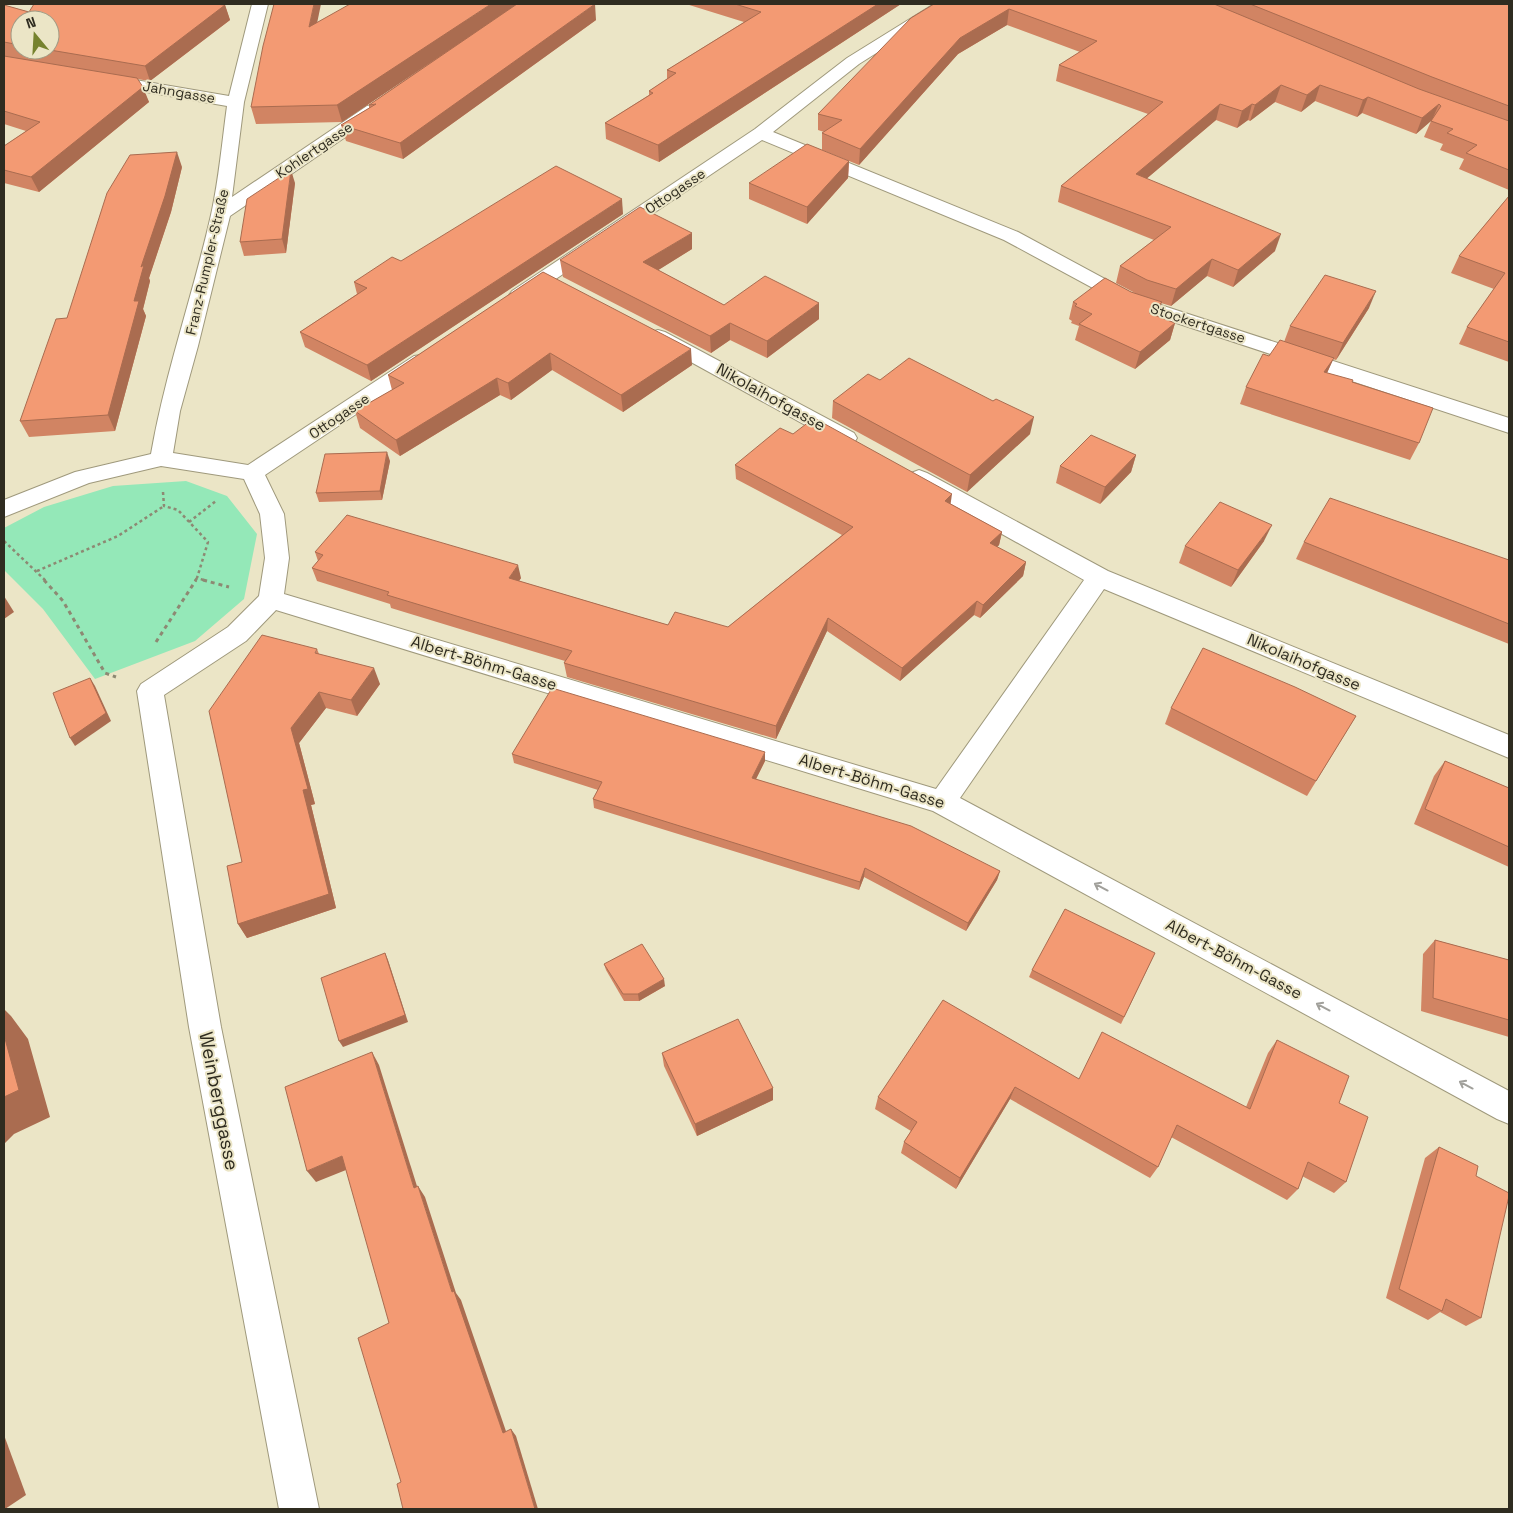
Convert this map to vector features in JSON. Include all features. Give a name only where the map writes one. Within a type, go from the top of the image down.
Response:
[{"type":"street","name":"Franz-Rumpler-Straße","points":[[160,460],[169,411],[188,346],[221,213],[236,102],[260,4]]},
{"type":"street","name":"Ottogasse","points":[[505,305],[554,282],[761,133],[853,60],[944,4]]},
{"type":"street","name":"Jahngasse","points":[[91,78],[236,102]]},
{"type":"street","name":"Kohlertgasse","points":[[221,213],[384,103]]},
{"type":"street","name":"Stockertgasse","points":[[761,133],[1011,236],[1135,303],[1509,426]]},
{"type":"street","name":"Nikolaihofgasse","points":[[639,326],[863,447]]},
{"type":"street","name":"Ottogasse","points":[[252,473],[440,348]]},
{"type":"street","points":[[5,506],[83,477],[160,460],[252,473],[272,514],[277,558],[271,599],[237,634],[150,691]]},
{"type":"street","name":"Nikolaihofgasse","points":[[898,466],[1099,577],[1509,747]]},
{"type":"street","points":[[942,802],[1099,577]]},
{"type":"street","name":"Albert-Böhm-Gasse","points":[[271,599],[942,802],[1509,1108]]},
{"type":"street","name":"Weinberggasse","points":[[150,691],[205,1028],[299,1509]]},
{"type":"path","points":[[160,460],[164,506]]},
{"type":"path","points":[[4,541],[37,571],[63,602],[105,672],[150,691],[157,640],[197,578],[208,542],[178,510],[164,506],[118,536],[37,571]]},
{"type":"path","points":[[197,578],[271,599]]},
{"type":"green space","points":[[186,481],[227,496],[257,534],[244,599],[195,641],[95,679],[43,609],[4,570],[4,528],[44,507],[113,486]]},
{"type":"building","points":[[34,4],[225,5],[145,66],[60,52],[60,10],[30,10]]},
{"type":"building","points":[[274,4],[314,4],[309,27],[350,4],[491,4],[337,105],[251,107],[263,46]]},
{"type":"building","points":[[517,4],[595,4],[400,143],[341,125],[376,104],[369,105]]},
{"type":"building","points":[[735,4],[878,4],[658,145],[605,123],[653,93],[649,91],[676,73],[667,70],[761,12]]},
{"type":"building","points":[[934,4],[1214,4],[1419,89],[1509,121],[1509,170],[1466,153],[1477,145],[1447,133],[1453,129],[1431,121],[1441,106],[1439,104],[1422,118],[1368,97],[1363,100],[1320,85],[1307,95],[1281,85],[1255,105],[1252,104],[1242,111],[1220,104],[1136,174],[1281,234],[1238,270],[1212,259],[1176,289],[1147,280],[1120,266],[1171,227],[1061,186],[1163,102],[1059,65],[1097,41],[1009,9],[960,38],[860,149],[822,133],[842,120],[818,114],[911,18]]},
{"type":"building","points":[[1250,4],[1509,4],[1509,106],[1432,77]]},
{"type":"building","points":[[4,5],[22,10],[10,10],[10,43],[4,42]]},
{"type":"building","points":[[4,56],[10,57],[10,60],[28,60],[137,78],[143,87],[31,177],[4,170],[4,146],[40,122],[4,111]]},
{"type":"building","points":[[807,144],[849,161],[807,207],[749,183]]},
{"type":"building","points":[[177,152],[165,196],[141,267],[144,265],[134,301],[139,301],[108,415],[20,421],[56,319],[67,318],[107,193],[130,155]]},
{"type":"building","points":[[556,166],[622,199],[367,365],[300,332],[367,288],[354,282],[392,257],[401,261]]},
{"type":"building","points":[[291,170],[282,239],[240,242],[247,199]]},
{"type":"building","points":[[1509,196],[1509,342],[1467,327],[1505,273],[1459,256]]},
{"type":"building","points":[[640,207],[692,233],[643,262],[724,305],[765,276],[819,303],[767,341],[730,323],[710,336],[560,260]]},
{"type":"building","points":[[543,272],[691,349],[621,395],[550,353],[508,383],[497,378],[396,440],[355,411],[404,383],[388,375]]},
{"type":"building","points":[[1325,275],[1376,291],[1343,343],[1290,326]]},
{"type":"building","points":[[1105,278],[1131,292],[1162,302],[1149,313],[1175,323],[1140,352],[1079,324],[1092,314],[1075,306],[1077,304],[1073,302]]},
{"type":"building","points":[[1280,340],[1334,358],[1324,372],[1433,408],[1419,443],[1246,387],[1263,354],[1269,356]]},
{"type":"building","points":[[909,358],[993,401],[996,399],[1034,417],[970,475],[833,401],[868,374],[880,380]]},
{"type":"building","points":[[814,418],[952,494],[945,501],[1002,532],[990,543],[1026,562],[983,605],[977,601],[902,668],[828,618],[776,726],[564,663],[572,651],[387,595],[389,592],[312,568],[323,555],[315,552],[347,515],[518,565],[509,578],[637,616],[668,625],[675,612],[728,627],[853,527],[735,465],[780,428],[793,434]]},
{"type":"building","points":[[1091,435],[1136,455],[1105,487],[1060,466]]},
{"type":"building","points":[[387,452],[380,491],[316,493],[325,454]]},
{"type":"building","points":[[1330,498],[1509,560],[1509,624],[1304,542]]},
{"type":"building","points":[[1220,502],[1272,525],[1238,570],[1185,546]]},
{"type":"building","points":[[262,635],[317,649],[315,653],[374,668],[351,700],[319,692],[291,728],[308,789],[303,790],[329,894],[238,924],[227,866],[242,862],[209,711]]},
{"type":"building","points":[[1203,648],[1295,687],[1356,716],[1316,781],[1171,708]]},
{"type":"building","points":[[90,678],[106,713],[70,738],[53,693]]},
{"type":"building","points":[[552,688],[765,752],[752,778],[911,826],[1000,871],[968,923],[865,868],[860,882],[593,799],[602,782],[512,754]]},
{"type":"building","points":[[1445,761],[1509,788],[1509,847],[1425,809]]},
{"type":"building","points":[[1065,909],[1155,953],[1124,1017],[1032,970]]},
{"type":"building","points":[[1435,940],[1509,960],[1509,1020],[1433,998]]},
{"type":"building","points":[[642,944],[664,979],[638,994],[623,994],[604,964]]},
{"type":"building","points":[[385,953],[405,1015],[339,1041],[321,978]]},
{"type":"building","points":[[943,1000],[1079,1079],[1102,1032],[1250,1109],[1277,1040],[1349,1076],[1339,1103],[1368,1117],[1346,1182],[1308,1162],[1298,1189],[1177,1125],[1158,1167],[1015,1087],[960,1178],[904,1142],[917,1122],[878,1097]]},
{"type":"building","points":[[738,1019],[773,1088],[695,1124],[662,1053]]},
{"type":"building","points":[[4,1035],[19,1090],[4,1097]]},
{"type":"building","points":[[372,1052],[414,1188],[418,1186],[452,1292],[454,1291],[503,1433],[511,1429],[535,1509],[403,1509],[397,1484],[401,1482],[358,1338],[389,1323],[342,1156],[307,1171],[285,1087]]},
{"type":"building","points":[[1439,1147],[1478,1166],[1476,1176],[1509,1193],[1481,1318],[1446,1299],[1442,1311],[1399,1289]]}]
